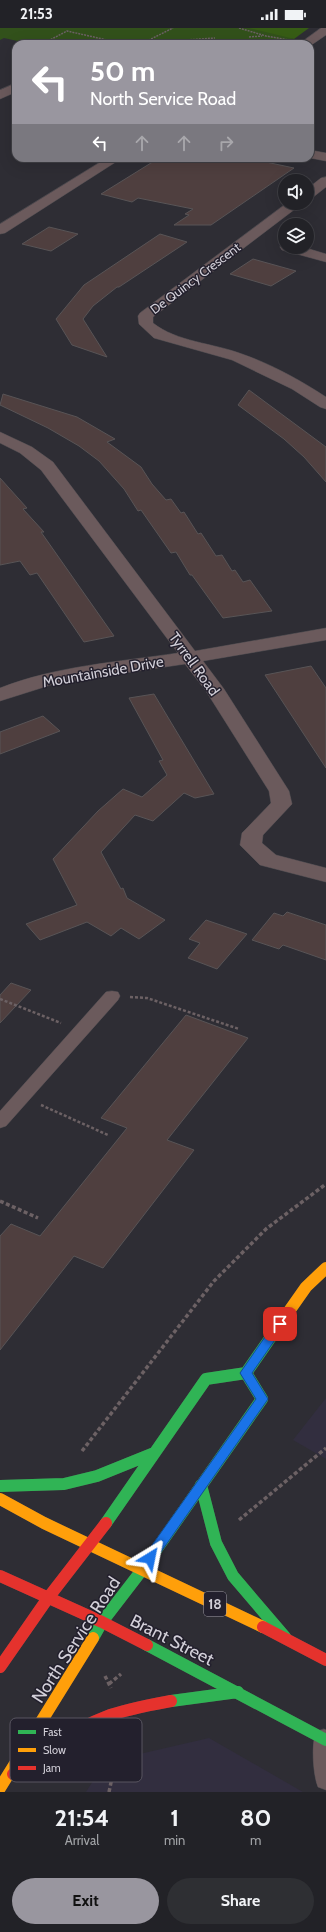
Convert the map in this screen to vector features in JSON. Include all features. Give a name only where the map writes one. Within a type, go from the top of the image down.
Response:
[{"type":"main road","points":[[0,1667],[48,1598],[90,1545],[206,1380],[246,1373],[306,1286],[326,1268]]},
{"type":"main road","name":"North Service Road","points":[[44,1718],[102,1622],[142,1570],[262,1399],[246,1373]]},
{"type":"main road","points":[[0,1486],[64,1484],[97,1476],[154,1453]]},
{"type":"main road","points":[[201,1485],[216,1543],[234,1576],[288,1640]]},
{"type":"main road","name":"18","points":[[0,1499],[90,1545],[259,1625],[326,1660]]},
{"type":"main road","name":"Brant Street","points":[[0,1576],[102,1622],[238,1692],[325,1740]]},
{"type":"main road","points":[[106,1718],[117,1713],[165,1702],[238,1692]]},
{"type":"main road","name":"North Service Road","points":[[0,1788],[10,1773]]},
{"type":"main road","points":[[6,1779],[10,1776]]},
{"type":"street","points":[[312,40],[324,33]]},
{"type":"street","points":[[0,95],[12,89]]},
{"type":"street","points":[[314,155],[326,157]]},
{"type":"street","points":[[0,230],[110,162]]},
{"type":"street","points":[[314,190],[326,181]]},
{"type":"street","name":"De Quincy Crescent","points":[[289,210],[261,240],[145,316],[146,324],[159,334],[237,357],[298,386],[326,404]]},
{"type":"street","points":[[261,240],[278,245]]},
{"type":"street","points":[[311,254],[326,258]]},
{"type":"street","name":"Tyrrell Road","points":[[0,437],[26,450],[47,466],[214,689],[279,791],[282,804],[253,833],[251,845],[268,860],[326,875]]},
{"type":"street","name":"Mountainside Drive","points":[[0,695],[36,683],[83,674],[190,658],[326,634]]},
{"type":"lane","points":[[0,1122],[112,996]]},
{"type":"lane","points":[[325,1740],[326,1780]]},
{"type":"path","points":[[150,40],[173,28]]},
{"type":"path","points":[[239,28],[286,40]]},
{"type":"path","points":[[50,40],[67,31],[107,40]]},
{"type":"path","points":[[249,37],[266,36]]},
{"type":"path","points":[[191,40],[215,38]]},
{"type":"path","points":[[112,996],[147,998],[238,1029]]},
{"type":"path","points":[[0,999],[82,1030]]},
{"type":"path","points":[[22,1097],[108,1135]]},
{"type":"path","points":[[82,1451],[214,1281],[266,1228],[326,1184]]},
{"type":"path","points":[[0,1201],[38,1218]]},
{"type":"path","points":[[237,1522],[326,1448]]},
{"type":"path","points":[[109,1684],[121,1674]]},
{"type":"path","points":[[105,1676],[114,1693]]},
{"type":"path","points":[[109,1792],[111,1782]]},
{"type":"shaded area","points":[[326,1398],[326,1459],[293,1440]]},
{"type":"shaded area","points":[[209,1738],[303,1792],[86,1792],[92,1782],[142,1782],[142,1753]]},
{"type":"green space","points":[[0,28],[308,28],[290,40],[13,40],[4,38],[0,40]]},
{"type":"green space","points":[[249,28],[309,28],[294,39]]},
{"type":"building","points":[[153,162],[266,162],[294,168],[285,174],[278,174],[278,179],[211,225],[174,225],[189,215],[185,214],[193,209],[138,198],[132,202],[101,194]]},
{"type":"building","points":[[49,227],[78,234],[51,251],[22,244]]},
{"type":"building","points":[[160,234],[187,242],[117,287],[93,306],[83,319],[107,357],[72,345],[56,319],[84,285]]},
{"type":"building","points":[[253,259],[296,271],[271,286],[230,274]]},
{"type":"building","points":[[249,390],[326,447],[326,482],[304,457],[284,439],[238,405]]},
{"type":"building","points":[[3,394],[77,417],[115,439],[107,442],[141,467],[152,484],[166,500],[171,499],[181,513],[184,512],[198,534],[201,533],[216,556],[222,555],[232,571],[235,570],[243,582],[250,580],[272,611],[223,618],[192,575],[190,575],[176,552],[171,553],[141,510],[138,511],[124,489],[99,461],[79,446],[48,428],[0,405]]},
{"type":"building","points":[[0,478],[27,508],[23,509],[44,532],[41,532],[114,636],[84,642],[37,573],[30,575],[20,561],[0,565]]},
{"type":"building","points":[[311,666],[326,688],[326,768],[265,675]]},
{"type":"building","points":[[154,694],[214,794],[195,798],[184,793],[153,821],[135,815],[101,852],[121,889],[123,888],[127,898],[165,920],[139,939],[121,928],[111,936],[87,922],[40,940],[26,924],[77,905],[53,859],[98,811],[123,789],[142,797],[167,775],[159,761],[163,760],[129,698]]},
{"type":"building","points":[[43,716],[60,731],[0,754],[0,732]]},
{"type":"building","points":[[287,912],[326,925],[326,960],[283,945],[279,949],[252,940],[274,913],[283,916]]},
{"type":"building","points":[[206,920],[247,934],[217,969],[188,958],[200,943],[189,939]]},
{"type":"building","points":[[11,983],[31,990],[0,1023],[0,995]]},
{"type":"building","points":[[186,1015],[248,1038],[167,1140],[194,1150],[103,1268],[74,1256],[0,1350],[0,1236],[11,1224],[40,1236],[127,1128],[101,1118]]},
{"type":"traffic: fast","points":[[106,1523],[206,1379],[246,1373],[280,1324]]},
{"type":"traffic: fast","points":[[93,1638],[102,1622],[142,1570],[262,1399],[246,1373]]},
{"type":"traffic: fast","points":[[0,1486],[64,1484],[97,1476],[154,1453]]},
{"type":"traffic: fast","points":[[201,1485],[216,1543],[233,1576],[285,1637]]},
{"type":"traffic: fast","points":[[147,1645],[326,1740]]},
{"type":"traffic: fast","points":[[171,1701],[238,1692]]},
{"type":"traffic: slow","points":[[280,1324],[306,1287],[326,1268]]},
{"type":"traffic: slow","points":[[0,1499],[44,1523],[263,1627]]},
{"type":"traffic: slow","points":[[43,1718],[93,1638]]},
{"type":"traffic: slow","points":[[0,1788],[10,1772]]},
{"type":"traffic: jam","points":[[0,1667],[48,1598],[106,1523]]},
{"type":"traffic: jam","points":[[0,1576],[102,1622],[147,1645]]},
{"type":"traffic: jam","points":[[263,1627],[326,1660]]},
{"type":"traffic: jam","points":[[103,1718],[171,1701]]},
{"type":"route","points":[[150,1558],[262,1399],[246,1373],[280,1324]]}]
